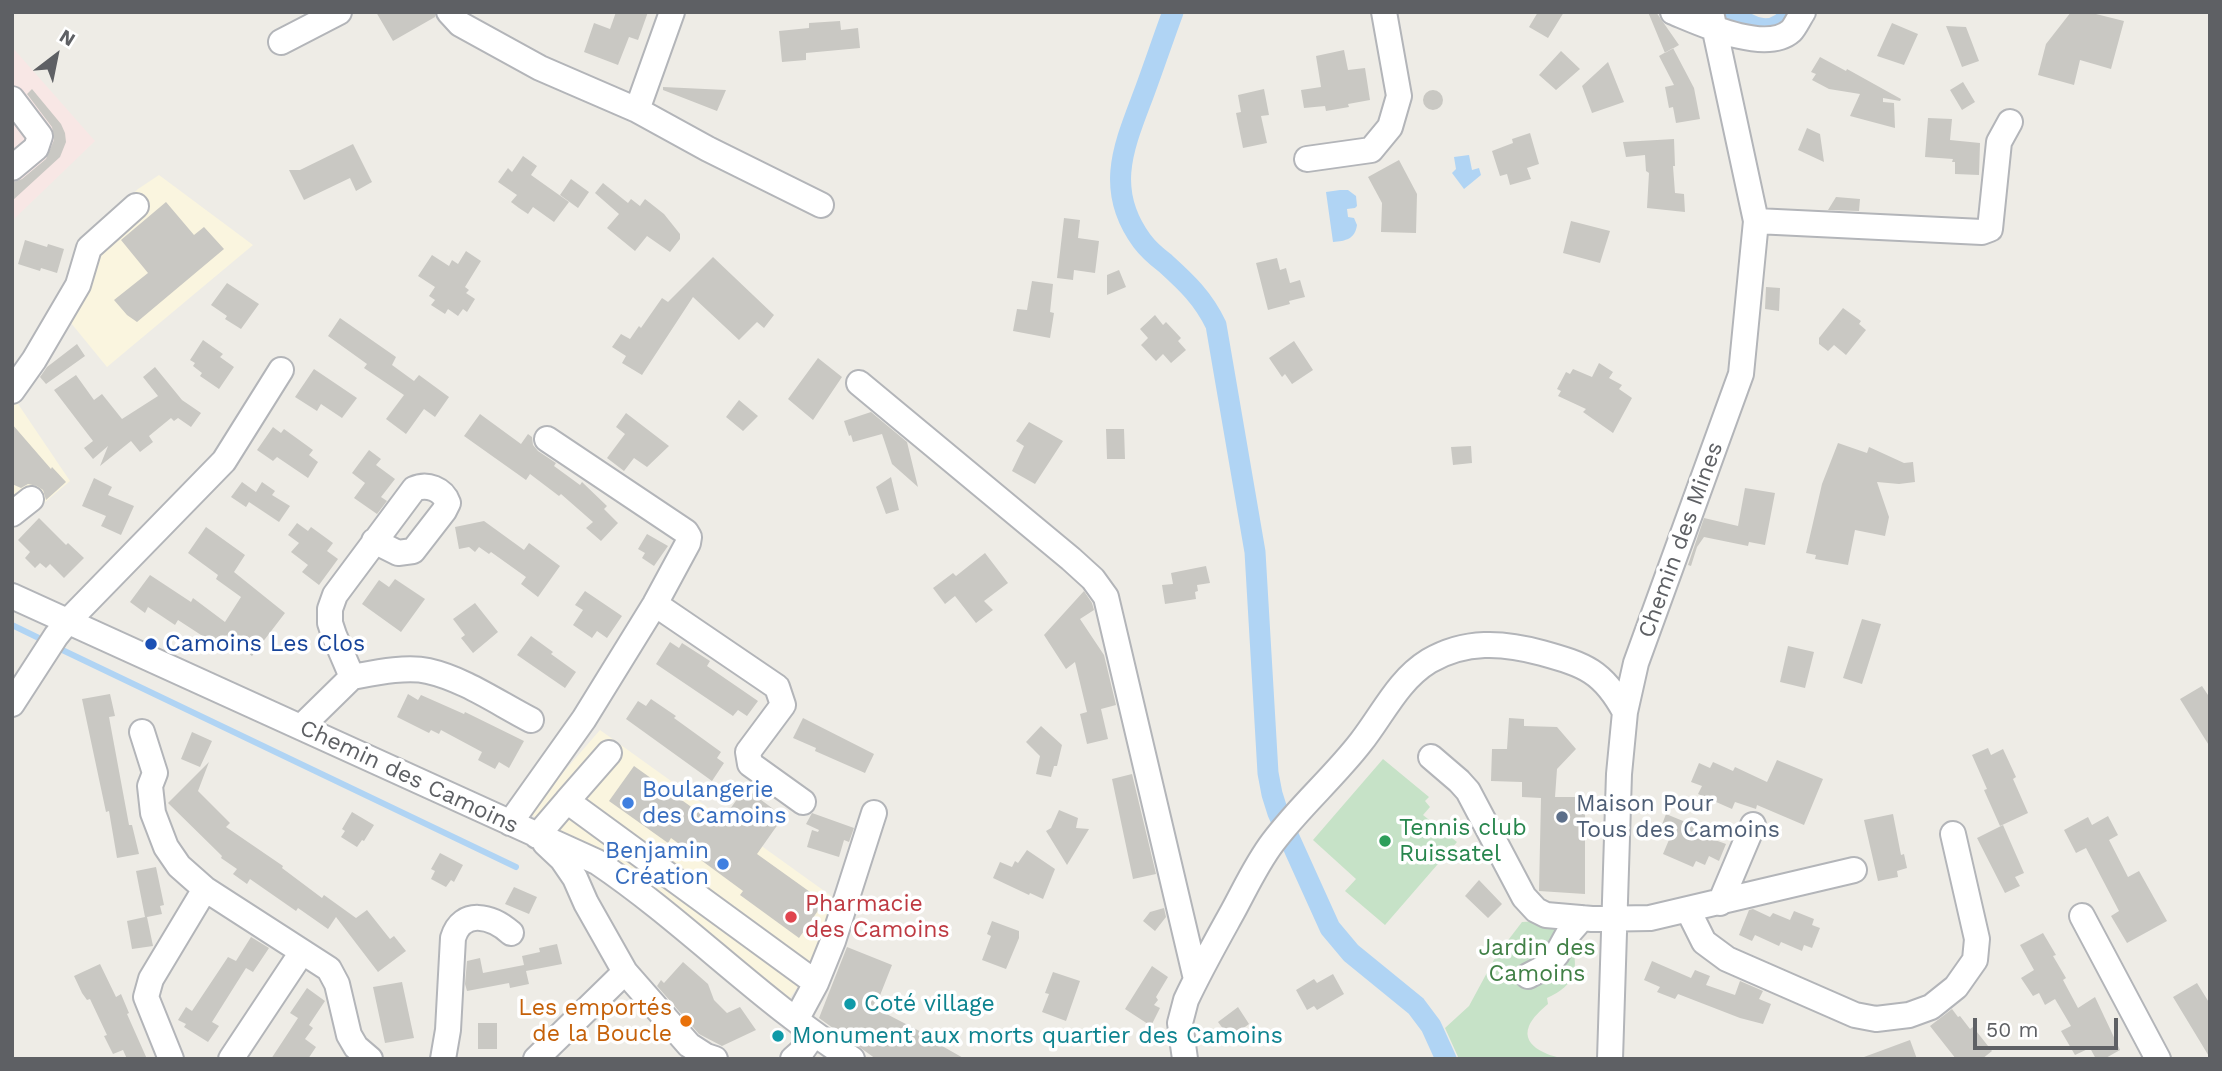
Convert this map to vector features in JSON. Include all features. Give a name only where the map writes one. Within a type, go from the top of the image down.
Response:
[{"type":"street","points":[[281,42],[339,12]]},
{"type":"street","points":[[637,110],[672,12]]},
{"type":"street","points":[[1307,159],[1371,150],[1390,127],[1398,96],[1384,12]]},
{"type":"street","points":[[1673,12],[1712,20],[1759,40],[1775,40],[1791,31],[1803,12]]},
{"type":"street","points":[[451,14],[460,24],[540,68],[637,110],[821,205]]},
{"type":"street","name":"Chemin des Mines","points":[[1610,1059],[1619,774],[1625,712],[1636,663],[1741,374],[1756,221],[1712,20]]},
{"type":"street","points":[[12,99],[40,136],[40,142],[12,169]]},
{"type":"street","points":[[1756,221],[1982,232],[1990,229],[1999,142],[2010,122]]},
{"type":"street","points":[[12,391],[34,360],[78,285],[89,248],[136,206]]},
{"type":"street","points":[[12,704],[62,629],[224,461],[281,370]]},
{"type":"street","points":[[859,383],[1072,559],[1093,579],[1106,597],[1196,979]]},
{"type":"street","points":[[510,823],[584,719],[655,604],[689,537],[686,532],[547,439]]},
{"type":"street","points":[[352,677],[330,623],[330,609],[335,595],[374,541]]},
{"type":"street","name":"Chemin des Camoins","points":[[12,596],[62,629],[301,727],[597,862],[687,930],[796,1020],[852,1059]]},
{"type":"street","points":[[655,604],[777,687],[783,705],[748,752],[750,764],[803,802]]},
{"type":"street","points":[[1185,1059],[1180,1023],[1186,1000],[1258,864],[1273,842],[1362,741],[1410,676],[1427,662],[1471,645],[1500,644],[1571,661],[1600,676],[1614,691],[1625,712]]},
{"type":"street","points":[[301,727],[352,677],[383,671],[425,670],[452,678],[531,720]]},
{"type":"street","points":[[142,732],[155,773],[150,786],[153,813],[166,847],[179,866],[205,889],[328,970],[337,984],[349,1035],[356,1047],[370,1059]]},
{"type":"street","points":[[609,753],[537,836],[562,859],[575,878],[625,972],[689,1045],[715,1059]]},
{"type":"street","points":[[1431,757],[1468,791],[1524,897],[1536,910],[1546,915],[1615,920],[1650,918],[1854,870]]},
{"type":"street","points":[[567,801],[816,983]]},
{"type":"street","points":[[793,1059],[802,1051],[796,1020],[816,983],[833,941],[874,814]]},
{"type":"street","points":[[1720,903],[1753,825]]},
{"type":"street","points":[[1688,910],[1704,942],[1727,959],[1855,1014],[1876,1019],[1909,1016],[1931,1007],[1956,987],[1975,960],[1977,939],[1953,834]]},
{"type":"street","points":[[575,878],[581,865],[589,861],[597,862]]},
{"type":"street","points":[[171,1059],[146,997],[151,979],[205,889]]},
{"type":"street","points":[[2082,916],[2158,1059]]},
{"type":"street","points":[[443,1059],[448,1030],[453,938],[456,927],[466,920],[479,918],[501,924],[511,933]]},
{"type":"street","points":[[1528,976],[1547,966],[1582,918]]},
{"type":"street","points":[[231,1059],[302,952]]},
{"type":"street","points":[[536,1059],[625,972]]},
{"type":"shaded area","points":[[12,47],[95,141],[12,221]]},
{"type":"shaded area","points":[[159,175],[253,245],[107,367],[62,312],[77,244],[138,189]]},
{"type":"shaded area","points":[[12,395],[70,481],[12,530]]},
{"type":"shaded area","points":[[600,730],[834,898],[806,975],[790,998],[629,870],[528,813]]},
{"type":"green space","name":"Tennis club Ruissatel","points":[[1383,759],[1429,797],[1425,801],[1430,807],[1423,815],[1457,842],[1385,925],[1345,891],[1356,879],[1313,840]]},
{"type":"green space","name":"Jardin des Camoins","points":[[1522,922],[1559,924],[1570,939],[1575,967],[1570,981],[1547,998],[1548,1004],[1532,1020],[1527,1034],[1533,1046],[1539,1050],[1566,1059],[1459,1059],[1445,1028],[1469,1006],[1496,956]]},
{"type":"water","points":[[1469,155],[1472,170],[1479,168],[1481,175],[1464,189],[1452,173],[1456,169],[1454,157]]},
{"type":"water","points":[[1348,190],[1356,196],[1357,206],[1347,209],[1348,217],[1354,218],[1357,225],[1349,238],[1333,242],[1326,192]]},
{"type":"building","points":[[376,12],[435,12],[435,17],[393,41]]},
{"type":"building","points":[[616,12],[648,12],[638,40],[629,37],[618,65],[584,52],[594,23],[610,29]]},
{"type":"building","points":[[1538,12],[1564,12],[1548,38],[1529,27]]},
{"type":"building","points":[[1648,12],[1656,12],[1679,45],[1665,53]]},
{"type":"building","points":[[2071,12],[2088,12],[2124,21],[2111,69],[2080,60],[2074,85],[2038,75],[2046,44]]},
{"type":"building","points":[[840,21],[841,30],[858,28],[860,48],[806,53],[806,60],[782,62],[779,31],[809,28],[809,23]]},
{"type":"building","points":[[1892,23],[1918,34],[1904,65],[1877,56]]},
{"type":"building","points":[[1946,26],[1966,27],[1979,61],[1962,67]]},
{"type":"building","points":[[1673,48],[1694,88],[1700,119],[1676,123],[1673,107],[1669,108],[1665,87],[1674,85],[1659,56]]},
{"type":"building","points":[[1344,50],[1348,70],[1365,68],[1370,100],[1326,111],[1325,106],[1304,108],[1301,90],[1321,87],[1316,56]]},
{"type":"building","points":[[1561,51],[1580,69],[1556,90],[1539,75]]},
{"type":"building","points":[[1820,57],[1901,99],[1883,98],[1883,102],[1894,103],[1895,128],[1850,116],[1860,94],[1829,89],[1812,80],[1816,74],[1811,72]]},
{"type":"building","points":[[1608,62],[1624,102],[1592,113],[1582,86]]},
{"type":"building","points":[[1963,82],[1975,102],[1962,110],[1950,90]]},
{"type":"building","points":[[663,87],[726,90],[717,111],[663,90]]},
{"type":"building","points":[[32,89],[61,124],[66,142],[60,157],[12,201],[12,183],[22,179],[46,159],[54,140],[52,127],[27,94]]},
{"type":"building","points":[[1264,89],[1269,115],[1261,116],[1267,143],[1243,148],[1236,113],[1241,112],[1238,95]]},
{"type":"building","points":[[1429,90],[1437,90],[1443,100],[1437,110],[1429,110],[1423,104],[1423,96]]},
{"type":"building","points":[[1928,118],[1952,119],[1950,140],[1980,143],[1979,175],[1955,174],[1953,159],[1925,157]]},
{"type":"building","points":[[1807,128],[1820,134],[1824,162],[1798,150]]},
{"type":"building","points":[[1530,133],[1539,164],[1527,168],[1531,179],[1510,185],[1507,174],[1500,176],[1492,151],[1513,143],[1512,139]]},
{"type":"building","points":[[1674,139],[1675,193],[1684,194],[1685,212],[1647,208],[1649,173],[1646,171],[1645,155],[1626,157],[1623,142]]},
{"type":"building","points":[[353,144],[372,182],[356,191],[350,178],[304,200],[289,170],[300,170]]},
{"type":"building","points":[[523,156],[537,166],[531,175],[569,202],[554,222],[533,207],[528,214],[519,208],[511,202],[517,195],[498,182],[508,168],[512,172]]},
{"type":"building","points":[[1399,160],[1417,194],[1416,233],[1381,232],[1382,203],[1368,177]]},
{"type":"building","points":[[571,179],[589,192],[578,208],[560,195]]},
{"type":"building","points":[[603,183],[628,203],[631,199],[640,206],[645,199],[664,214],[680,234],[680,239],[670,252],[647,236],[635,251],[607,228],[619,214],[595,193]]},
{"type":"building","points":[[1836,197],[1860,199],[1859,211],[1828,210]]},
{"type":"building","points":[[166,202],[194,235],[204,227],[224,249],[137,322],[114,300],[148,273],[121,240]]},
{"type":"building","points":[[1064,218],[1080,220],[1078,238],[1099,241],[1095,273],[1074,270],[1073,280],[1057,278]]},
{"type":"building","points":[[1571,221],[1610,231],[1600,263],[1563,253]]},
{"type":"building","points":[[25,240],[64,249],[57,273],[18,264]]},
{"type":"building","points":[[466,251],[481,261],[465,287],[469,290],[466,293],[475,299],[467,312],[463,309],[458,316],[448,309],[445,314],[431,305],[435,300],[429,296],[435,287],[418,276],[432,255],[449,266],[452,260],[458,264]]},
{"type":"building","points":[[713,257],[774,315],[764,328],[757,322],[739,340],[693,297],[642,375],[622,363],[626,356],[612,347],[621,334],[630,339],[662,298],[668,302]]},
{"type":"building","points":[[1277,258],[1280,270],[1286,268],[1290,283],[1300,280],[1305,297],[1268,310],[1256,263]]},
{"type":"building","points":[[1119,270],[1126,287],[1107,295],[1107,275]]},
{"type":"building","points":[[1032,281],[1053,284],[1050,312],[1054,313],[1050,338],[1013,331],[1017,309],[1027,310]]},
{"type":"building","points":[[227,283],[259,304],[241,329],[225,319],[227,316],[211,305]]},
{"type":"building","points":[[1766,287],[1780,288],[1779,311],[1765,309]]},
{"type":"building","points":[[1843,308],[1861,321],[1859,324],[1866,330],[1846,355],[1834,345],[1828,351],[1819,344],[1819,338]]},
{"type":"building","points":[[1155,315],[1163,325],[1166,322],[1181,338],[1178,341],[1186,350],[1171,363],[1163,354],[1156,361],[1141,345],[1148,338],[1140,329]]},
{"type":"building","points":[[340,318],[396,357],[392,365],[414,381],[419,375],[449,397],[435,417],[424,409],[406,434],[386,419],[404,395],[364,368],[367,364],[328,336]]},
{"type":"building","points":[[203,340],[223,354],[220,357],[234,367],[219,389],[200,376],[202,373],[190,360]]},
{"type":"building","points":[[1294,341],[1313,370],[1292,384],[1285,374],[1282,377],[1269,358]]},
{"type":"building","points":[[77,344],[85,356],[46,384],[40,377],[47,367]]},
{"type":"building","points":[[818,358],[842,377],[813,420],[788,399]]},
{"type":"building","points":[[1599,363],[1613,372],[1609,378],[1622,385],[1619,389],[1632,398],[1613,433],[1583,412],[1586,409],[1558,396],[1561,391],[1557,389],[1566,372],[1570,374],[1573,369],[1592,377]]},
{"type":"building","points":[[155,367],[182,400],[201,413],[191,427],[178,418],[174,421],[171,418],[149,436],[153,442],[140,452],[131,441],[100,466],[108,446],[93,459],[84,448],[93,441],[54,390],[76,375],[94,400],[102,394],[122,419],[158,396],[143,377]]},
{"type":"building","points":[[314,369],[357,398],[342,418],[321,404],[317,411],[295,397]]},
{"type":"building","points":[[739,400],[758,416],[743,431],[726,417]]},
{"type":"building","points":[[871,412],[907,442],[918,487],[892,464],[882,434],[853,442],[851,435],[849,436],[844,421]]},
{"type":"building","points":[[626,413],[669,446],[647,467],[634,458],[624,471],[607,458],[625,434],[616,427]]},
{"type":"building","points":[[480,414],[521,444],[528,434],[532,437],[533,445],[538,451],[580,485],[582,482],[607,506],[604,509],[618,523],[601,541],[586,528],[593,522],[561,494],[559,496],[530,474],[526,480],[464,436]]},
{"type":"building","points":[[1029,422],[1063,441],[1035,484],[1012,471],[1024,446],[1016,441]]},
{"type":"building","points":[[12,424],[51,469],[52,467],[66,482],[46,500],[43,490],[37,486],[28,484],[21,488],[12,484]]},
{"type":"building","points":[[273,427],[281,433],[284,429],[313,450],[309,455],[318,462],[308,478],[277,457],[273,461],[257,450]]},
{"type":"building","points":[[1106,429],[1124,429],[1125,459],[1107,459]]},
{"type":"building","points":[[1838,443],[1867,453],[1869,447],[1904,463],[1913,462],[1915,482],[1877,482],[1889,517],[1885,536],[1855,530],[1848,565],[1815,559],[1816,555],[1806,553],[1822,484]]},
{"type":"building","points":[[1471,446],[1472,463],[1453,465],[1451,447]]},
{"type":"building","points":[[369,450],[381,459],[376,465],[395,479],[381,497],[387,501],[377,514],[354,498],[365,483],[352,473]]},
{"type":"building","points":[[891,477],[899,510],[886,514],[876,487]]},
{"type":"building","points":[[94,478],[112,487],[108,495],[134,506],[121,535],[101,526],[106,516],[82,506]]},
{"type":"building","points":[[242,482],[256,492],[262,482],[275,491],[272,495],[290,506],[279,522],[249,502],[246,507],[231,497]]},
{"type":"building","points":[[1745,488],[1775,493],[1765,545],[1749,542],[1748,546],[1704,537],[1697,547],[1691,566],[1688,565],[1704,518],[1738,526]]},
{"type":"building","points":[[39,518],[66,545],[68,543],[84,558],[64,578],[50,564],[46,568],[40,563],[35,568],[25,558],[30,552],[18,540]]},
{"type":"building","points":[[484,521],[524,550],[529,543],[560,566],[538,597],[521,584],[526,577],[491,552],[489,554],[479,547],[475,552],[469,547],[459,549],[455,527]]},
{"type":"building","points":[[297,523],[308,531],[311,527],[333,543],[327,551],[338,559],[319,585],[302,572],[308,565],[291,552],[299,543],[288,535]]},
{"type":"building","points":[[206,527],[245,555],[234,572],[285,613],[252,656],[226,635],[218,646],[178,620],[175,625],[148,607],[145,613],[130,602],[150,575],[191,602],[193,598],[225,622],[241,597],[216,579],[218,575],[188,553]]},
{"type":"building","points":[[647,534],[668,546],[654,566],[642,558],[645,553],[638,549]]},
{"type":"building","points":[[985,553],[1008,583],[984,601],[993,610],[976,623],[955,596],[945,604],[933,588],[953,573],[956,576]]},
{"type":"building","points":[[1206,566],[1210,583],[1197,585],[1196,599],[1165,604],[1162,585],[1173,584],[1171,573]]},
{"type":"building","points":[[395,579],[425,599],[401,632],[362,604],[379,580],[389,587]]},
{"type":"building","points":[[585,591],[622,616],[607,638],[597,631],[592,638],[573,625],[583,610],[575,605]]},
{"type":"building","points":[[1084,591],[1094,610],[1080,619],[1104,655],[1116,705],[1101,709],[1108,739],[1087,744],[1080,714],[1087,712],[1075,662],[1066,669],[1044,635]]},
{"type":"building","points":[[475,603],[498,632],[473,653],[461,638],[465,635],[453,619]]},
{"type":"building","points":[[1862,619],[1881,624],[1862,684],[1843,678]]},
{"type":"building","points":[[531,636],[576,672],[565,688],[517,655]]},
{"type":"building","points":[[670,642],[679,648],[682,643],[710,661],[707,666],[758,701],[747,716],[738,710],[733,716],[656,664]]},
{"type":"building","points":[[1788,646],[1814,652],[1805,688],[1780,682]]},
{"type":"building","points":[[2202,686],[2210,698],[2210,747],[2180,699]]},
{"type":"building","points":[[110,694],[115,716],[109,717],[129,825],[132,825],[139,854],[117,858],[109,811],[106,812],[82,699]]},
{"type":"building","points":[[408,694],[418,700],[421,695],[464,714],[465,712],[524,741],[509,768],[499,762],[495,769],[478,760],[482,752],[441,730],[439,734],[431,730],[429,733],[397,717]]},
{"type":"building","points":[[651,699],[721,752],[717,758],[724,763],[712,781],[626,719],[638,701],[646,706]]},
{"type":"building","points":[[803,718],[874,754],[865,773],[793,738]]},
{"type":"building","points":[[1509,718],[1524,719],[1524,726],[1557,727],[1576,749],[1557,769],[1555,797],[1585,797],[1585,894],[1539,891],[1541,798],[1522,797],[1522,782],[1491,781],[1492,749],[1507,749]]},
{"type":"building","points":[[1041,726],[1062,745],[1051,777],[1036,774],[1040,756],[1026,742]]},
{"type":"building","points":[[192,732],[212,741],[200,767],[181,759]]},
{"type":"building","points":[[1988,748],[1991,755],[2003,749],[2028,813],[2000,826],[1972,755]]},
{"type":"building","points":[[1777,760],[1823,779],[1804,825],[1757,805],[1756,809],[1735,802],[1732,809],[1698,794],[1702,786],[1691,782],[1699,763],[1710,768],[1713,762],[1733,771],[1735,767],[1767,782]]},
{"type":"building","points":[[209,762],[198,791],[230,823],[226,827],[283,866],[282,868],[322,898],[324,895],[356,918],[367,910],[390,939],[394,936],[406,951],[378,972],[336,917],[328,929],[298,908],[296,911],[250,879],[247,884],[233,874],[237,869],[221,858],[222,856],[168,803]]},
{"type":"building","points":[[634,766],[718,826],[745,788],[776,811],[773,815],[781,820],[757,854],[824,902],[799,938],[740,895],[743,891],[671,838],[668,843],[609,801]]},
{"type":"building","points":[[1132,774],[1156,874],[1133,879],[1112,779]]},
{"type":"building","points":[[1059,810],[1078,818],[1076,828],[1089,829],[1067,865],[1046,831],[1051,828]]},
{"type":"building","points":[[352,812],[374,825],[357,847],[341,837],[345,831],[342,829]]},
{"type":"building","points":[[812,813],[854,828],[849,842],[844,840],[839,857],[807,847],[812,830],[819,830],[806,824]]},
{"type":"building","points":[[1666,814],[1705,830],[1704,832],[1717,837],[1715,840],[1726,844],[1719,861],[1709,856],[1705,865],[1696,861],[1693,867],[1663,854],[1671,835],[1660,830]]},
{"type":"building","points":[[1893,814],[1901,855],[1904,854],[1907,868],[1897,871],[1898,877],[1878,881],[1864,820]]},
{"type":"building","points":[[2108,816],[2118,835],[2109,840],[2128,877],[2139,871],[2167,921],[2127,943],[2111,916],[2119,911],[2086,848],[2076,853],[2064,830],[2088,817],[2092,825]]},
{"type":"building","points":[[2003,825],[2024,873],[2015,877],[2020,886],[2005,893],[1977,838]]},
{"type":"building","points":[[1027,850],[1055,869],[1043,899],[993,878],[1000,862],[1012,867]]},
{"type":"building","points":[[440,853],[463,865],[454,882],[451,880],[446,887],[431,879],[435,871],[431,869]]},
{"type":"building","points":[[156,867],[164,905],[160,906],[162,914],[147,917],[153,946],[132,949],[127,921],[145,917],[136,871]]},
{"type":"building","points":[[1479,880],[1502,904],[1488,918],[1465,896]]},
{"type":"building","points":[[514,887],[537,897],[529,914],[505,904]]},
{"type":"building","points":[[1164,908],[1166,917],[1155,931],[1143,921],[1150,912]]},
{"type":"building","points":[[1753,909],[1770,917],[1773,913],[1790,920],[1794,911],[1814,919],[1812,925],[1820,928],[1812,948],[1804,945],[1802,951],[1781,942],[1779,946],[1755,935],[1752,941],[1739,935],[1749,910]]},
{"type":"building","points":[[992,921],[1019,931],[1019,938],[1006,969],[982,960],[991,936],[987,934]]},
{"type":"building","points":[[2043,933],[2056,955],[2053,956],[2066,978],[2063,980],[2078,1008],[2095,997],[2120,1050],[2104,1059],[2096,1059],[2090,1048],[2075,1055],[2061,1031],[2071,1026],[2055,999],[2045,1005],[2039,993],[2033,996],[2021,978],[2034,970],[2020,945]]},
{"type":"building","points":[[251,937],[269,948],[253,972],[246,968],[212,1022],[219,1026],[208,1042],[178,1020],[186,1007],[192,1011],[228,957],[236,961]]},
{"type":"building","points":[[557,944],[562,964],[526,971],[529,984],[510,988],[509,983],[467,991],[467,961],[480,958],[483,973],[524,965],[522,956]]},
{"type":"building","name":"Coté village","points":[[847,947],[892,965],[875,1008],[929,1036],[928,1038],[965,1059],[876,1059],[819,1018]]},
{"type":"building","points":[[1652,961],[1691,978],[1695,970],[1710,976],[1706,985],[1735,995],[1740,981],[1763,991],[1759,999],[1771,1004],[1763,1024],[1678,994],[1675,999],[1657,992],[1660,987],[1644,980]]},
{"type":"building","points":[[683,962],[708,984],[714,1000],[727,1013],[740,1007],[756,1030],[722,1046],[699,1034],[657,986],[661,980],[664,983]]},
{"type":"building","points":[[100,964],[116,997],[121,994],[147,1059],[127,1059],[123,1050],[113,1054],[90,999],[87,1000],[82,993],[74,976]]},
{"type":"building","points":[[1152,966],[1168,977],[1156,997],[1158,1000],[1154,1005],[1160,1008],[1151,1026],[1125,1009]]},
{"type":"building","points":[[1053,972],[1080,981],[1066,1021],[1042,1012],[1049,994],[1045,993]]},
{"type":"building","points":[[1333,974],[1344,994],[1317,1010],[1314,1006],[1307,1010],[1296,990],[1314,979],[1317,983]]},
{"type":"building","points":[[402,982],[414,1038],[385,1043],[373,987]]},
{"type":"building","points":[[2197,983],[2210,1004],[2210,1058],[2173,997]]},
{"type":"building","points":[[307,988],[325,1001],[309,1025],[313,1028],[305,1039],[316,1047],[308,1059],[271,1059],[298,1018],[290,1013]]},
{"type":"building","points":[[1238,1007],[1249,1024],[1230,1038],[1218,1022]]},
{"type":"building","points":[[1952,1009],[1970,1029],[1973,1027],[1992,1051],[1982,1059],[1956,1059],[1930,1026]]},
{"type":"building","points":[[478,1023],[497,1023],[497,1049],[478,1049]]},
{"type":"building","points":[[1910,1040],[1917,1059],[1864,1059],[1864,1057]]},
{"type":"waterway","points":[[1173,12],[1125,149],[1121,167],[1123,203],[1130,222],[1142,241],[1194,291],[1216,325],[1255,552],[1268,773],[1272,794],[1330,928],[1351,953],[1416,1006],[1431,1026],[1446,1059]]},
{"type":"waterway","points":[[1731,12],[1746,23],[1762,29],[1778,26],[1792,12]]},
{"type":"waterway","points":[[12,625],[45,641]]},
{"type":"waterway","points":[[54,646],[516,867]]},
{"type":"place","name":"Camoins Les Clos","points":[[151,644]]},
{"type":"place","name":"Boulangerie des Camoins","points":[[628,803]]},
{"type":"place","name":"Maison Pour Tous des Camoins","points":[[1562,817]]},
{"type":"place","name":"Tennis club Ruissatel","points":[[1385,841]]},
{"type":"place","name":"Benjamin Création","points":[[723,864]]},
{"type":"place","name":"Pharmacie des Camoins","points":[[791,917]]},
{"type":"place","name":"Coté village","points":[[850,1004]]},
{"type":"place","name":"Les emportés de la Boucle","points":[[686,1021]]},
{"type":"place","name":"Monument aux morts quartier des Camoins","points":[[778,1036]]}]
